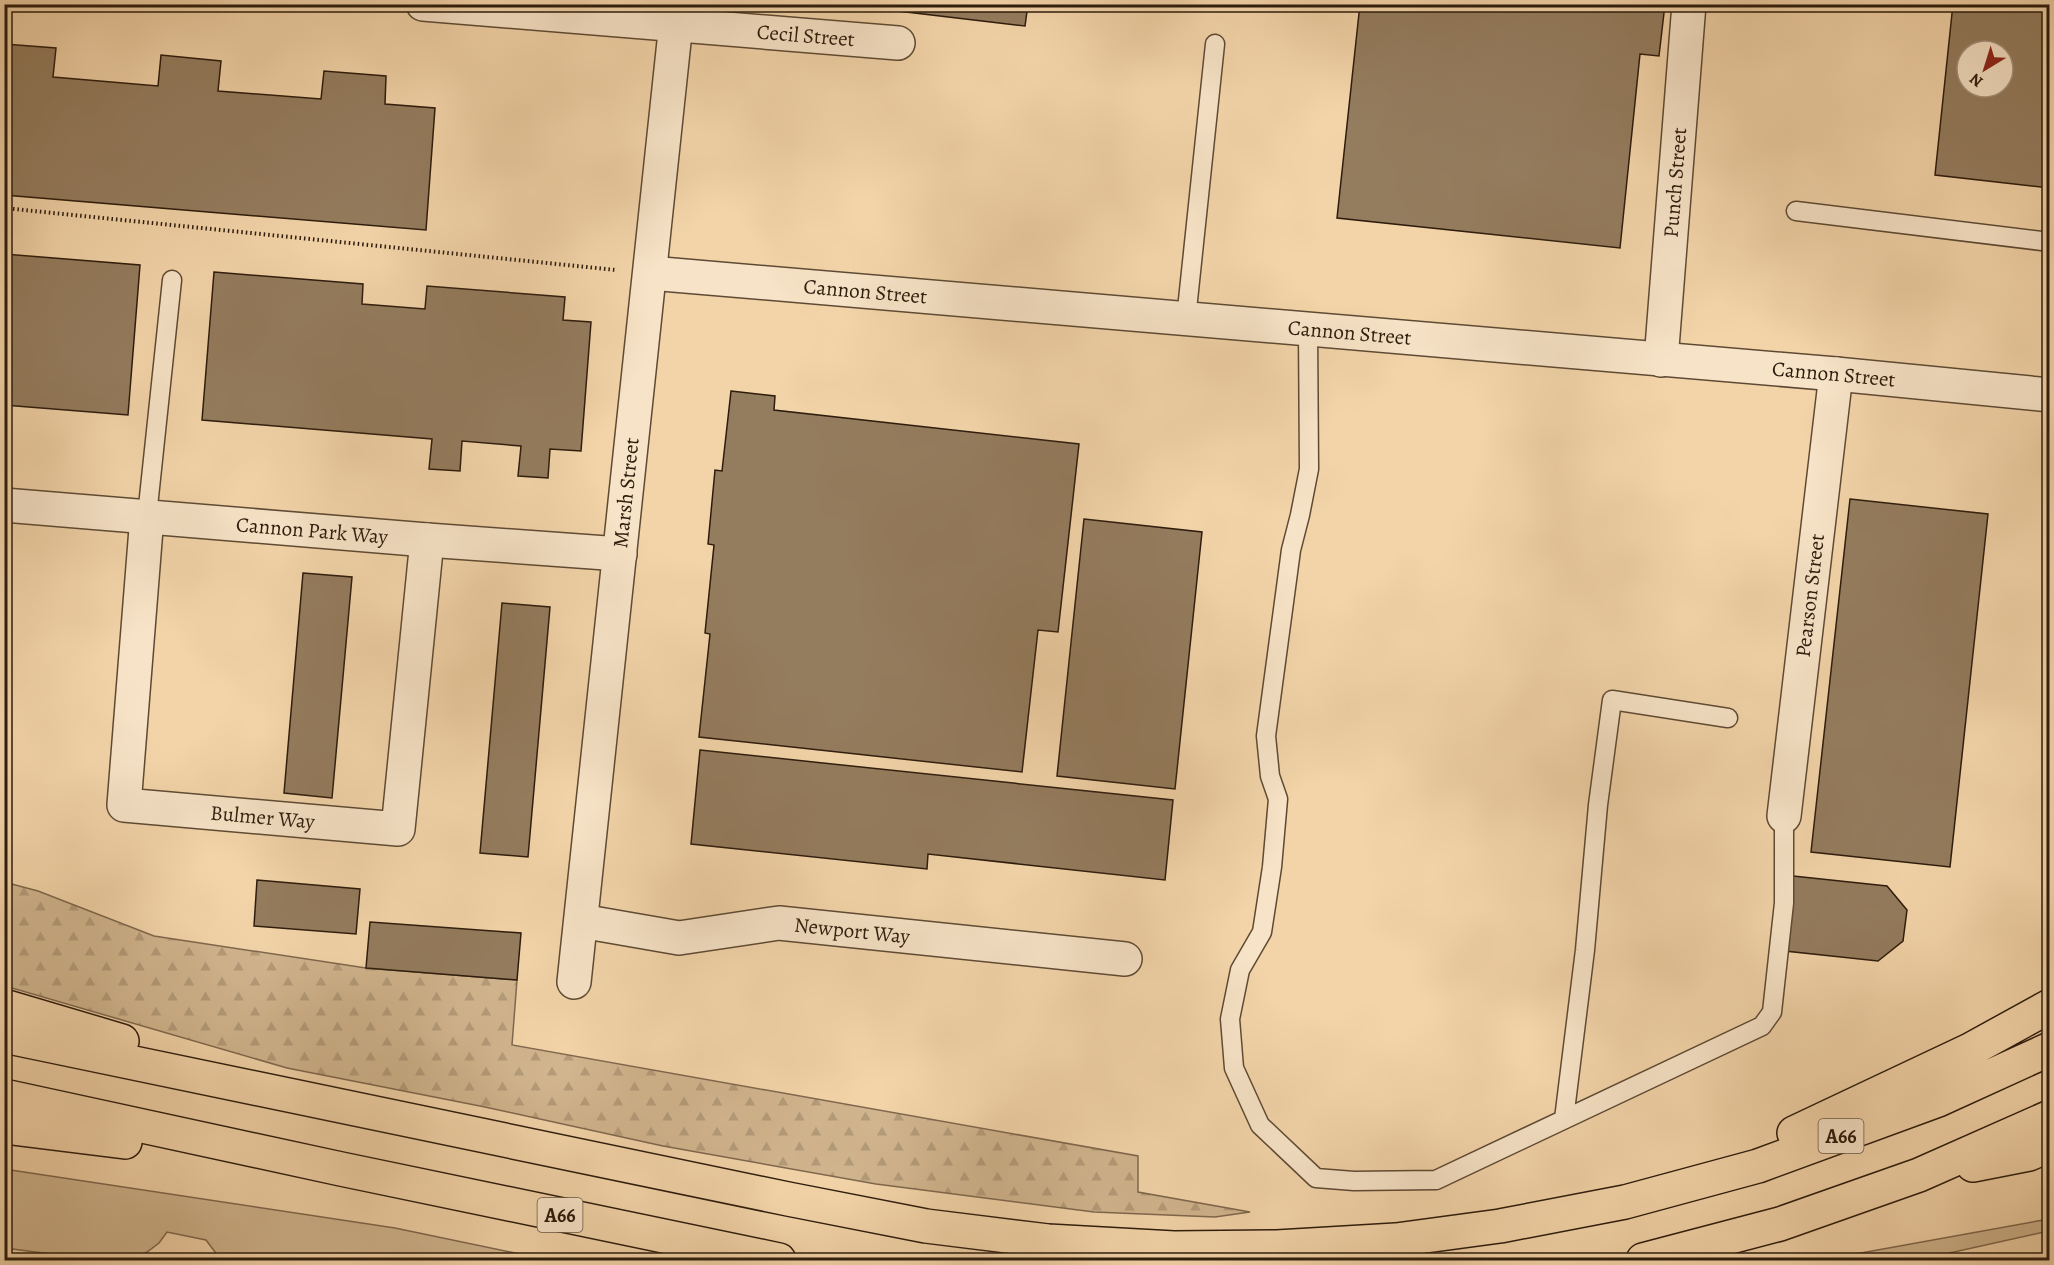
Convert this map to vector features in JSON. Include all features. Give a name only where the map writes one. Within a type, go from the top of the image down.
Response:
[{"type":"highway","name":"A66","points":[[4,1006],[354,1109]]},
{"type":"highway","points":[[1625,1202],[1794,1132],[1970,1050],[2049,1006]]},
{"type":"highway","name":"A66","points":[[4,1036],[926,1226],[1048,1241],[1174,1248],[1277,1247],[1396,1240],[1500,1226],[1625,1202],[1770,1162],[1938,1100],[2049,1049]]},
{"type":"highway","name":"A66","points":[[4,1096],[779,1260]]},
{"type":"highway","points":[[1643,1260],[1780,1224],[1919,1175],[2049,1117]]},
{"type":"highway","points":[[4,1127],[341,1169]]},
{"type":"highway","points":[[1919,1175],[2028,1154],[2049,1145]]},
{"type":"street","name":"Cecil Street","points":[[423,4],[677,15],[898,43]]},
{"type":"street","name":"Punch Street","points":[[1661,360],[1689,4]]},
{"type":"street","name":"Marsh Street","points":[[574,982],[677,15]]},
{"type":"street","name":"Cannon Street","points":[[650,273],[1836,374],[2049,395]]},
{"type":"street","name":"Pearson Street","points":[[1784,816],[1836,374]]},
{"type":"street","name":"Cannon Park Way","points":[[4,505],[620,554]]},
{"type":"street","name":"Bulmer Way","points":[[147,516],[124,805],[398,830],[427,540]]},
{"type":"street","name":"Newport Way","points":[[581,921],[679,938],[779,923],[1125,959]]},
{"type":"lane","points":[[1186,320],[1215,44]]},
{"type":"lane","points":[[1796,211],[2049,242]]},
{"type":"lane","points":[[147,516],[172,280]]},
{"type":"lane","points":[[1308,330],[1309,469],[1291,550],[1266,736],[1270,776],[1278,799],[1272,867],[1262,932],[1240,970],[1230,1018],[1234,1068],[1260,1125],[1316,1178],[1354,1181],[1436,1180],[1762,1026],[1772,1012],[1785,903],[1784,816]]},
{"type":"lane","points":[[1564,1119],[1585,950],[1598,805],[1612,700],[1728,718]]},
{"type":"path","points":[[4,208],[650,273]]},
{"type":"green space","points":[[4,882],[38,891],[154,936],[366,968],[517,980],[512,1045],[1138,1156],[1138,1192],[1250,1212],[1215,1217],[1094,1212],[876,1184],[663,1146],[485,1107],[287,1068],[5,986]]},
{"type":"green space","points":[[4,1169],[395,1228],[549,1260],[221,1260],[206,1240],[167,1232],[159,1243],[147,1252],[129,1260],[96,1260],[5,1248]]},
{"type":"green space","points":[[2049,1219],[2049,1231],[1918,1260],[1822,1260]]},
{"type":"building","points":[[881,4],[1028,4],[1025,26],[881,9]]},
{"type":"building","points":[[1360,4],[1665,4],[1659,56],[1640,54],[1620,248],[1337,218]]},
{"type":"building","points":[[1953,4],[2050,4],[2050,188],[1935,175]]},
{"type":"building","points":[[4,44],[56,48],[53,77],[158,86],[161,55],[221,61],[218,91],[321,99],[324,71],[386,76],[385,104],[435,108],[426,230],[4,195]]},
{"type":"building","points":[[4,254],[140,265],[128,415],[4,405]]},
{"type":"building","points":[[214,272],[363,284],[362,304],[425,309],[427,286],[565,297],[563,320],[591,322],[581,451],[550,449],[548,478],[518,476],[521,446],[462,441],[460,471],[429,469],[432,439],[202,420]]},
{"type":"building","points":[[731,391],[775,396],[774,410],[1079,444],[1058,632],[1038,630],[1022,772],[699,737],[710,634],[705,633],[714,545],[708,544],[715,470],[722,471]]},
{"type":"building","points":[[1850,499],[1988,514],[1950,867],[1811,852]]},
{"type":"building","points":[[1084,519],[1202,532],[1175,789],[1057,776]]},
{"type":"building","points":[[303,573],[352,577],[332,798],[284,793]]},
{"type":"building","points":[[502,603],[550,607],[528,857],[480,853]]},
{"type":"building","points":[[700,750],[1173,800],[1165,880],[928,854],[927,869],[691,844]]},
{"type":"building","points":[[1793,876],[1887,886],[1907,910],[1903,941],[1878,961],[1785,951]]},
{"type":"building","points":[[257,880],[360,889],[356,934],[254,926]]},
{"type":"building","points":[[370,922],[521,933],[517,980],[366,968]]}]
